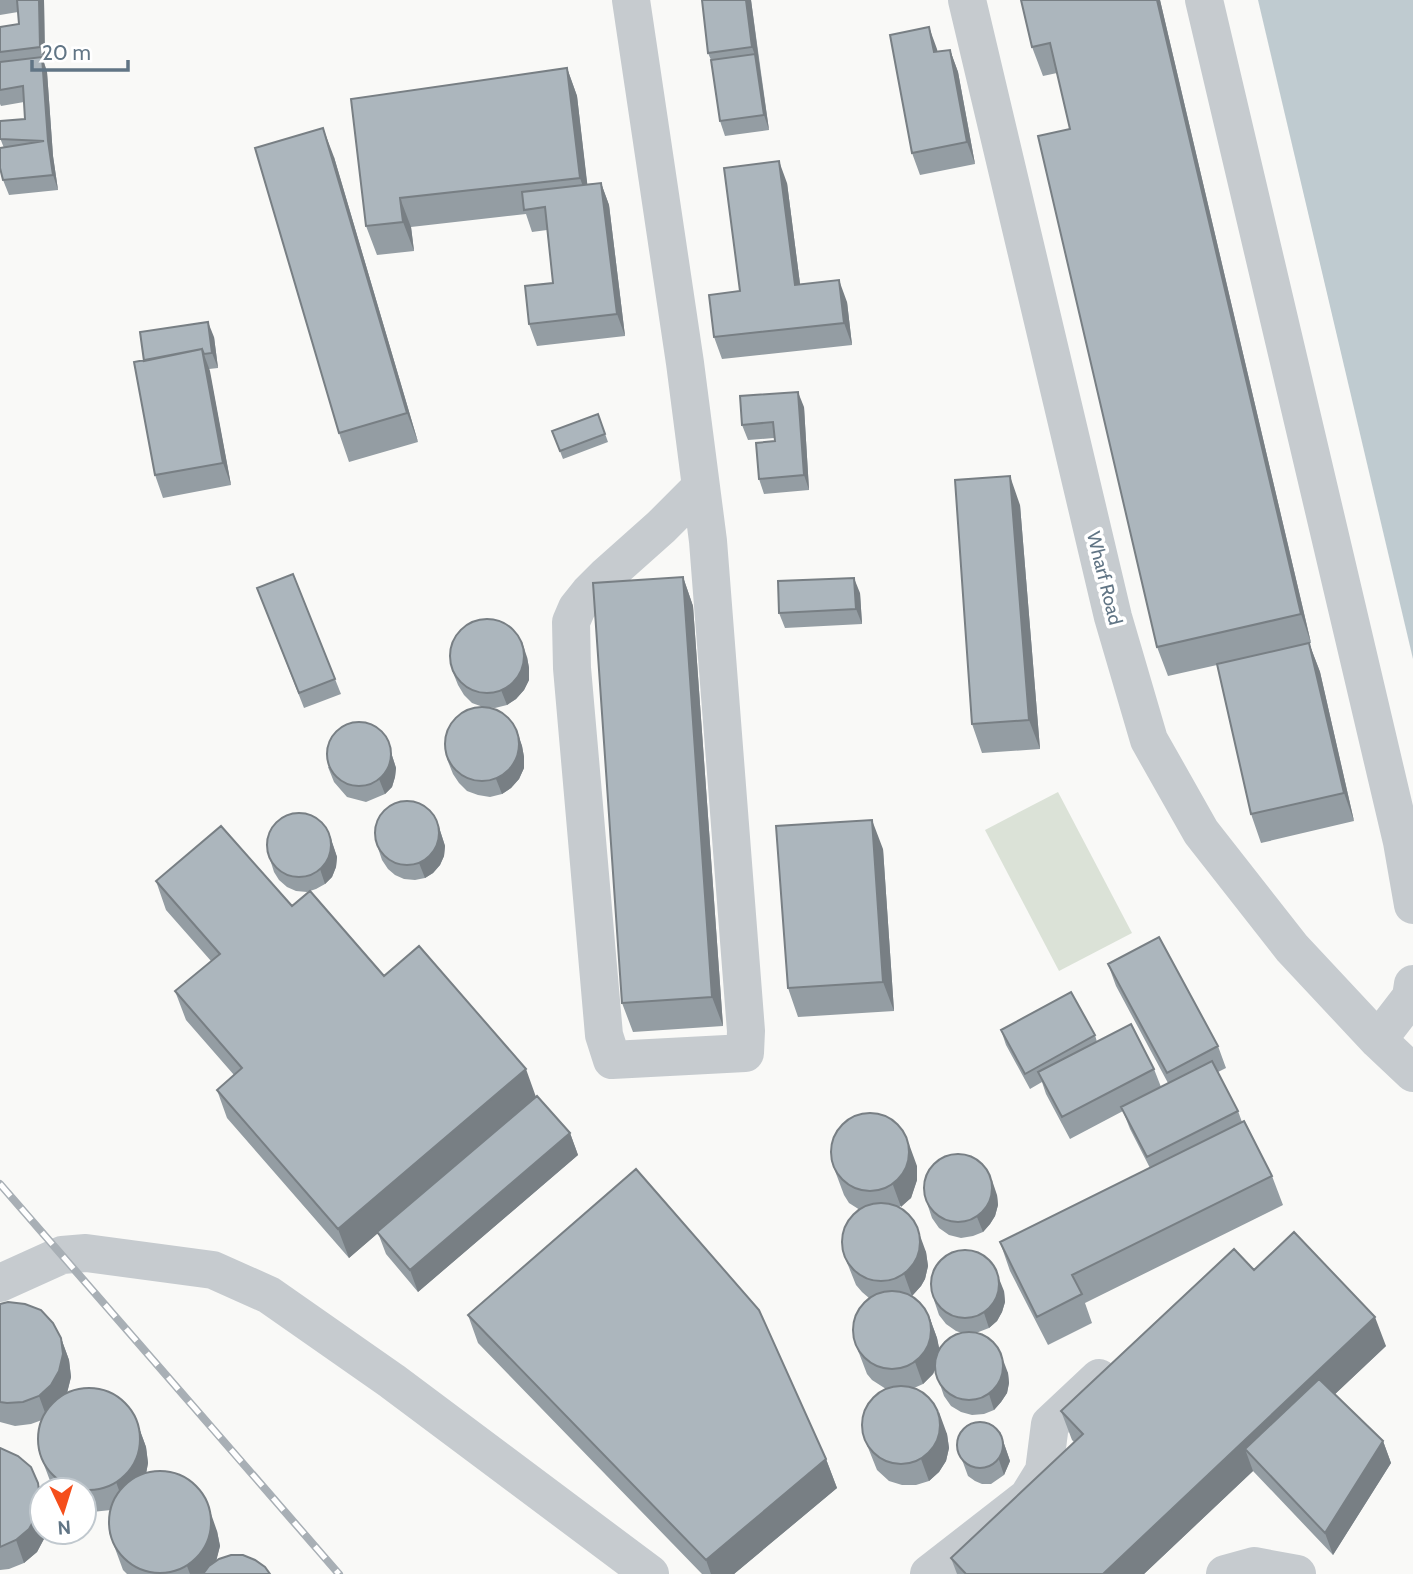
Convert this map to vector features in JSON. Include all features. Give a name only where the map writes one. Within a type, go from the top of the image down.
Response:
[{"type":"street","points":[[631,0],[685,363],[708,541],[746,1031],[745,1053],[612,1060],[604,1035],[572,668],[571,622],[577,608],[589,593],[701,488]]},
{"type":"street","name":"Wharf Road","points":[[967,0],[1113,617],[1149,740],[1201,832],[1292,948],[1378,1040],[1413,1073]]},
{"type":"street","points":[[1203,0],[1399,829],[1413,905]]},
{"type":"street","points":[[1378,1040],[1411,997],[1413,984]]},
{"type":"street","points":[[0,1283],[62,1255],[86,1253],[214,1270],[270,1296],[392,1381],[650,1574]]},
{"type":"street","points":[[929,1574],[1028,1497],[1045,1471],[1050,1424],[1121,1357]]},
{"type":"street","points":[[1225,1574],[1254,1566],[1297,1574]]},
{"type":"shaded area","points":[[1258,0],[1413,0],[1413,659]]},
{"type":"shaded area","points":[[1058,792],[1132,933],[1059,971],[985,830]]},
{"type":"building","points":[[17,0],[39,0],[40,47],[0,52],[0,27],[19,24]]},
{"type":"building","points":[[702,0],[746,0],[752,47],[708,53]]},
{"type":"building","points":[[1021,0],[1157,0],[1301,614],[1157,647],[1038,136],[1070,129],[1050,43],[1032,47]]},
{"type":"building","points":[[929,27],[934,52],[950,50],[967,142],[912,153],[890,35]]},
{"type":"building","points":[[755,54],[764,115],[720,121],[711,60]]},
{"type":"building","points":[[42,57],[53,175],[3,180],[0,148],[44,141],[0,139],[0,121],[25,119],[23,86],[0,90],[0,62]]},
{"type":"building","points":[[567,68],[580,178],[400,198],[403,222],[366,226],[351,99]]},
{"type":"building","points":[[323,128],[407,413],[339,433],[255,148]]},
{"type":"building","points":[[779,161],[795,285],[839,280],[844,323],[714,337],[709,295],[740,291],[724,168]]},
{"type":"building","points":[[601,183],[617,314],[529,324],[525,286],[553,283],[545,207],[524,210],[522,192]]},
{"type":"building","points":[[208,322],[212,353],[204,354],[202,349],[144,361],[140,332]]},
{"type":"building","points":[[202,349],[223,463],[155,475],[134,362]]},
{"type":"building","points":[[798,392],[804,475],[759,479],[756,443],[775,441],[773,422],[742,425],[740,396]]},
{"type":"building","points":[[598,414],[605,434],[560,451],[552,431]]},
{"type":"building","points":[[1010,476],[1029,720],[972,724],[955,480]]},
{"type":"building","points":[[293,574],[335,679],[299,693],[257,588]]},
{"type":"building","points":[[683,577],[712,997],[622,1003],[593,583]]},
{"type":"building","points":[[854,578],[856,609],[779,613],[778,581]]},
{"type":"building","points":[[487,619],[508,625],[518,635],[524,656],[518,677],[508,687],[487,693],[466,687],[456,677],[450,656],[456,635],[466,625]]},
{"type":"building","points":[[1309,643],[1344,793],[1251,814],[1217,664]]},
{"type":"building","points":[[482,707],[503,713],[513,723],[519,744],[513,765],[503,775],[482,781],[461,775],[451,765],[445,744],[451,723],[461,713]]},
{"type":"building","points":[[359,722],[377,728],[385,736],[391,754],[385,772],[377,780],[359,786],[341,780],[333,772],[327,754],[333,736],[341,728]]},
{"type":"building","points":[[407,801],[430,810],[439,833],[430,856],[407,865],[384,856],[375,833],[384,810]]},
{"type":"building","points":[[299,813],[322,822],[331,845],[322,868],[299,877],[276,868],[267,845],[276,822]]},
{"type":"building","points":[[872,820],[883,982],[788,988],[776,826]]},
{"type":"building","points":[[221,826],[292,906],[310,891],[384,976],[419,946],[526,1069],[338,1229],[217,1090],[242,1068],[175,991],[220,954],[156,881]]},
{"type":"building","points":[[1159,937],[1218,1046],[1167,1073],[1108,964]]},
{"type":"building","points":[[1071,992],[1095,1035],[1025,1074],[1001,1030]]},
{"type":"building","points":[[1131,1024],[1154,1069],[1062,1117],[1038,1072]]},
{"type":"building","points":[[1212,1061],[1238,1111],[1147,1157],[1121,1107]]},
{"type":"building","points":[[537,1096],[570,1133],[410,1270],[377,1232]]},
{"type":"building","points":[[862,1113],[878,1113],[892,1119],[903,1130],[909,1144],[909,1160],[903,1174],[892,1185],[878,1191],[862,1191],[848,1185],[837,1174],[831,1160],[831,1144],[837,1130],[848,1119]]},
{"type":"building","points":[[1244,1121],[1272,1176],[1072,1275],[1082,1294],[1037,1317],[1000,1242]]},
{"type":"building","points":[[958,1154],[971,1156],[982,1164],[990,1175],[990,1201],[982,1212],[971,1220],[958,1222],[945,1220],[934,1212],[926,1201],[924,1188],[926,1175],[934,1164],[945,1156]]},
{"type":"building","points":[[636,1169],[759,1310],[826,1459],[706,1560],[468,1315]]},
{"type":"building","points":[[881,1203],[896,1206],[908,1215],[917,1227],[920,1242],[917,1257],[908,1269],[896,1278],[881,1281],[866,1278],[854,1269],[845,1257],[842,1242],[845,1227],[854,1215],[866,1206]]},
{"type":"building","points":[[1294,1232],[1375,1317],[1103,1574],[966,1574],[951,1558],[1083,1434],[1061,1411],[1234,1249],[1254,1270]]},
{"type":"building","points":[[965,1250],[978,1252],[989,1260],[997,1271],[997,1297],[989,1308],[978,1316],[965,1318],[952,1316],[941,1308],[933,1297],[931,1284],[933,1271],[941,1260],[952,1252]]},
{"type":"building","points":[[892,1291],[907,1294],[920,1302],[928,1315],[931,1330],[928,1345],[920,1358],[907,1366],[892,1369],[877,1366],[864,1358],[856,1345],[853,1330],[856,1315],[864,1302],[877,1294]]},
{"type":"building","points":[[8,1302],[41,1310],[53,1323],[61,1338],[63,1354],[59,1371],[51,1385],[39,1396],[23,1402],[0,1402],[0,1304]]},
{"type":"building","points":[[969,1332],[982,1334],[993,1342],[1001,1353],[1001,1379],[993,1390],[982,1398],[969,1400],[956,1398],[945,1390],[937,1379],[935,1366],[937,1353],[945,1342],[956,1334]]},
{"type":"building","points":[[1319,1379],[1383,1441],[1325,1533],[1245,1449]]},
{"type":"building","points":[[901,1386],[916,1389],[929,1397],[937,1410],[940,1425],[937,1440],[929,1453],[916,1461],[901,1464],[886,1461],[873,1453],[865,1440],[862,1425],[865,1410],[873,1397],[886,1389]]},
{"type":"building","points":[[79,1389],[99,1389],[117,1397],[131,1411],[139,1429],[139,1449],[131,1467],[117,1481],[99,1489],[98,1476],[54,1476],[39,1449],[39,1429],[47,1411],[61,1397]]},
{"type":"building","points":[[980,1422],[996,1429],[1003,1445],[996,1461],[980,1468],[964,1461],[957,1445],[964,1429]]},
{"type":"building","points":[[0,1448],[18,1456],[31,1467],[35,1476],[28,1476],[28,1530],[16,1540],[0,1547]]},
{"type":"building","points":[[160,1471],[179,1475],[196,1486],[207,1503],[211,1522],[207,1541],[196,1558],[179,1569],[160,1573],[141,1569],[124,1558],[113,1541],[109,1522],[113,1503],[124,1486],[141,1475]]},
{"type":"building","points":[[243,1555],[255,1560],[270,1574],[203,1574],[219,1559]]},
{"type":"railway","points":[[0,1184],[339,1574]]}]
